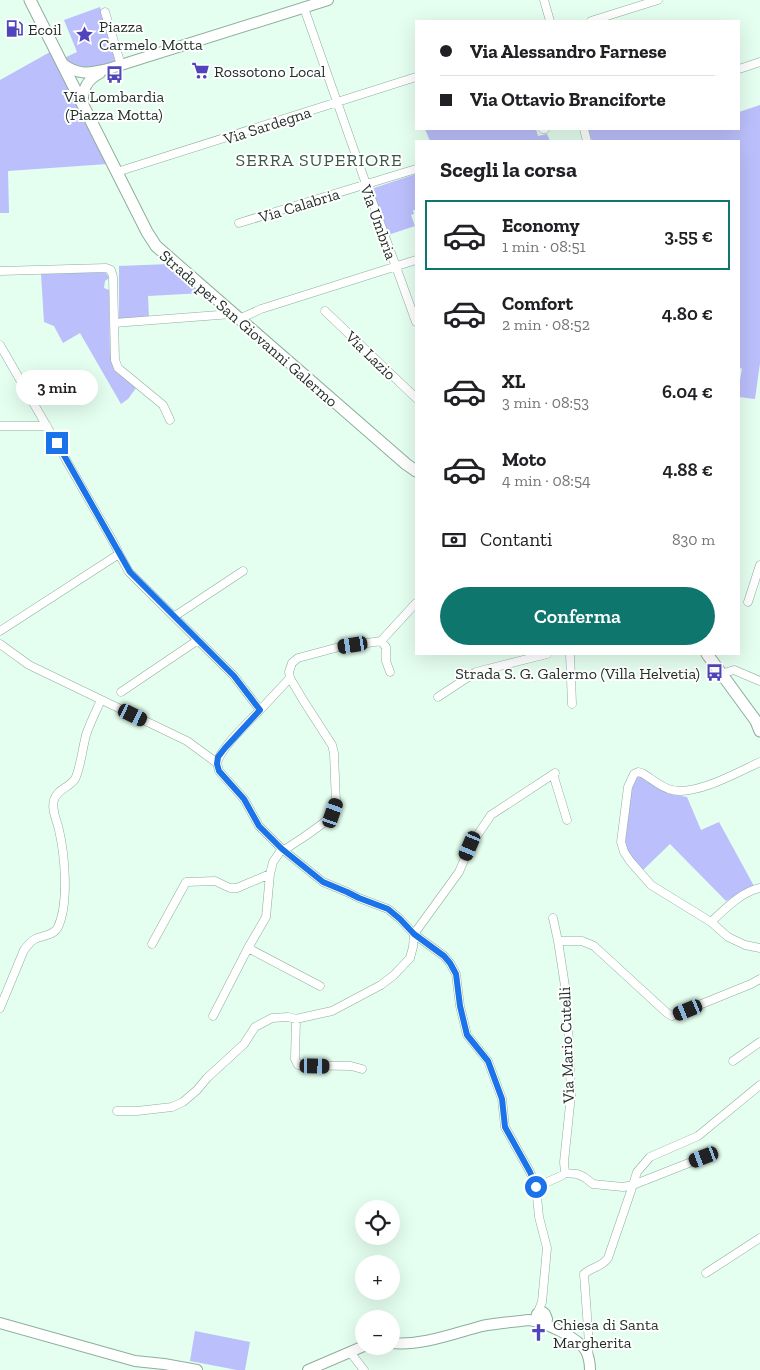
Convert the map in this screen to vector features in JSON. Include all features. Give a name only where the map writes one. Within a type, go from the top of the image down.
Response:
[{"type":"main road","name":"Strada per San Giovanni Galermo","points":[[30,0],[147,232],[156,246],[415,470]]},
{"type":"main road","points":[[708,655],[759,726]]},
{"type":"street","points":[[72,82],[82,82],[88,76],[108,69],[328,0]]},
{"type":"street","points":[[544,0],[550,20]]},
{"type":"street","points":[[594,20],[658,0]]},
{"type":"street","name":"Via Umbria","points":[[304,8],[415,319]]},
{"type":"street","points":[[104,12],[121,65]]},
{"type":"street","points":[[740,69],[760,62]]},
{"type":"street","points":[[63,64],[88,76]]},
{"type":"street","points":[[83,104],[82,96],[88,76]]},
{"type":"street","name":"Via Sardegna","points":[[117,172],[415,77]]},
{"type":"street","name":"Via Calabria","points":[[240,224],[415,169]]},
{"type":"street","points":[[114,323],[236,316],[415,260]]},
{"type":"street","points":[[0,271],[106,268],[111,270],[113,278],[115,360],[118,368],[163,405],[170,420]]},
{"type":"street","name":"Via Lazio","points":[[325,311],[415,397]]},
{"type":"street","points":[[0,344],[130,572],[234,676],[260,710]]},
{"type":"street","points":[[0,426],[47,426]]},
{"type":"street","points":[[0,631],[119,554]]},
{"type":"street","points":[[748,602],[760,565]]},
{"type":"street","points":[[175,616],[243,571]]},
{"type":"street","points":[[212,1016],[266,917],[273,862],[283,849],[329,819],[336,803],[332,745],[290,678],[289,672],[292,663],[298,658],[339,647],[381,641],[415,604]]},
{"type":"street","points":[[121,692],[198,640]]},
{"type":"street","points":[[381,641],[386,647],[386,661],[390,672]]},
{"type":"street","points":[[0,644],[29,665],[187,741],[217,764]]},
{"type":"street","points":[[438,697],[476,672],[543,655]]},
{"type":"street","points":[[570,655],[572,704]]},
{"type":"street","points":[[721,674],[734,670],[760,681]]},
{"type":"street","points":[[290,678],[218,757],[219,771],[244,799],[259,826],[283,849],[323,882],[388,909],[414,934],[444,956],[450,963],[456,974],[460,1006],[467,1035],[488,1061],[502,1099],[505,1127],[530,1172],[536,1187],[539,1217],[547,1248],[542,1319]]},
{"type":"street","points":[[0,1008],[28,944],[57,929],[64,901],[65,880],[60,837],[53,802],[56,795],[76,778],[87,734],[101,700]]},
{"type":"street","points":[[760,762],[703,787],[682,792],[670,790],[642,773],[634,774],[628,787],[621,842],[630,862],[651,885],[711,922],[728,937],[745,945],[760,948]]},
{"type":"street","points":[[117,1111],[172,1107],[183,1102],[244,1044],[255,1027],[272,1018],[288,1017],[296,1019],[332,1011],[394,976],[410,958],[414,934],[459,872],[470,846],[491,815],[554,774],[567,820]]},
{"type":"street","points":[[152,944],[186,882],[215,881],[230,888],[238,888],[270,874]]},
{"type":"street","points":[[711,922],[736,900],[760,888]]},
{"type":"street","name":"Via Mario Cutelli","points":[[553,918],[565,986],[569,1041],[570,1086],[564,1162],[565,1173]]},
{"type":"street","points":[[558,941],[582,941],[594,946],[672,1016],[760,979]]},
{"type":"street","points":[[248,948],[320,986]]},
{"type":"street","points":[[296,1019],[295,1059],[298,1065],[351,1066],[362,1069]]},
{"type":"street","points":[[733,1061],[760,1042]]},
{"type":"street","points":[[590,1370],[584,1274],[605,1263],[608,1258],[637,1172],[650,1157],[698,1136],[760,1085]]},
{"type":"street","points":[[536,1187],[565,1173],[584,1176],[593,1184],[623,1187],[633,1185],[704,1157]]},
{"type":"street","points":[[706,1274],[760,1238]]},
{"type":"street","points":[[400,1344],[415,1343],[495,1324],[542,1319],[578,1343],[585,1349],[588,1356]]},
{"type":"street","points":[[0,1323],[135,1361],[197,1370]]},
{"type":"street","points":[[578,1343],[589,1337]]},
{"type":"street","points":[[308,1370],[355,1350]]},
{"type":"street","points":[[350,1352],[364,1370]]},
{"type":"shaded area","points":[[100,7],[117,60],[97,66],[76,66],[64,58],[77,52],[64,20]]},
{"type":"shaded area","points":[[50,52],[107,164],[8,171],[9,213],[0,213],[0,80]]},
{"type":"shaded area","points":[[760,105],[760,363],[755,399],[740,397],[742,369],[740,368],[740,140],[592,140],[588,130],[740,130],[740,112]]},
{"type":"shaded area","points":[[425,130],[536,130],[538,136],[547,134],[550,140],[430,140]]},
{"type":"shaded area","points":[[415,174],[415,210],[413,210],[414,214],[411,215],[415,226],[388,235],[371,189]]},
{"type":"shaded area","points":[[170,264],[203,293],[148,296],[149,318],[119,320],[119,266]]},
{"type":"shaded area","points":[[106,273],[109,278],[105,281],[104,288],[109,290],[111,359],[119,373],[136,388],[128,399],[121,404],[80,333],[63,343],[54,326],[44,322],[41,274]]},
{"type":"shaded area","points":[[640,776],[667,793],[687,797],[701,830],[719,822],[754,886],[726,901],[670,844],[642,871],[624,842],[630,786],[634,778]]},
{"type":"shaded area","points":[[195,1331],[250,1342],[245,1370],[190,1361]]},
{"type":"place","name":"Ecoil","points":[[14,29]]},
{"type":"place","name":"Piazza Carmelo Motta","points":[[85,35]]},
{"type":"place","name":"Rossotono Local","points":[[200,71]]},
{"type":"place","name":"Via Lombardia (Piazza Motta)","points":[[114,74]]},
{"type":"place","name":"Strada S. G. Galermo (Villa Helvetia)","points":[[714,673]]},
{"type":"place","name":"Chiesa di Santa Margherita","points":[[539,1333]]},
{"type":"district","name":"SERRA SUPERIORE","points":[[319,160]]},
{"type":"route","points":[[57,443],[130,572],[234,676],[260,710],[225,748],[218,757],[217,764],[219,771],[244,799],[259,826],[282,849],[317,878],[359,898],[388,909],[414,934],[444,956],[450,963],[456,974],[460,1006],[467,1035],[488,1061],[502,1099],[505,1127],[530,1172],[536,1187]]}]
